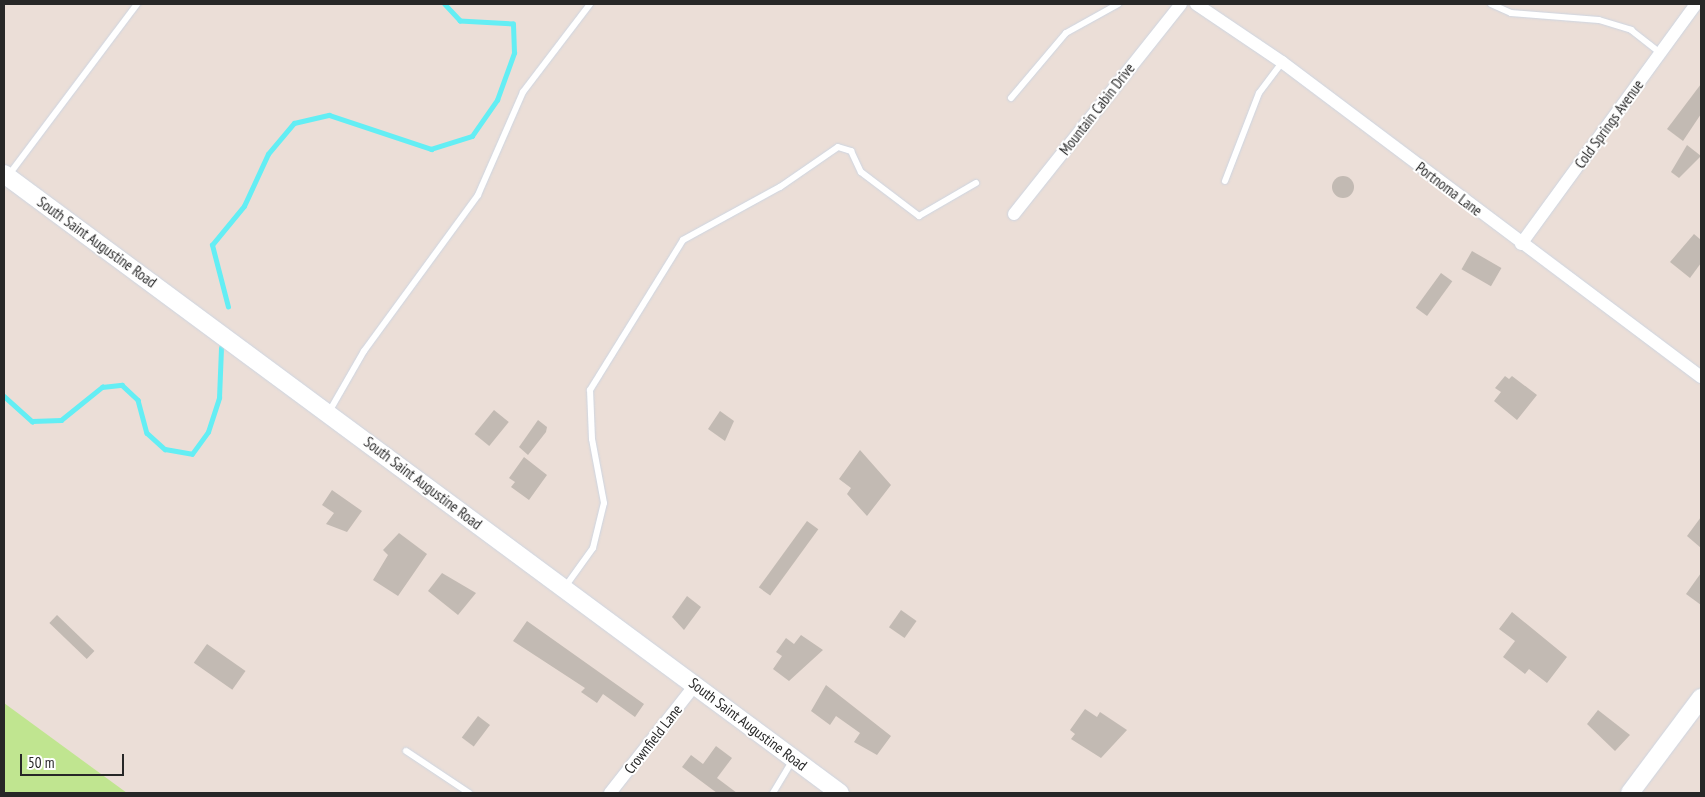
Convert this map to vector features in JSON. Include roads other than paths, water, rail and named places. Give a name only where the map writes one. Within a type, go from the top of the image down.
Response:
[{"type":"street","name":"Mountain Cabin Drive","points":[[1014,214],[1181,4]]},
{"type":"street","name":"Portnoma Lane","points":[[1196,4],[1282,62],[1521,244],[1701,377]]},
{"type":"street","name":"Cold Springs Avenue","points":[[1521,244],[1696,4]]},
{"type":"street","name":"South Saint Augustine Road","points":[[7,181],[329,413],[840,793]]},
{"type":"street","name":"Crownfield Lane","points":[[610,793],[695,685]]},
{"type":"street","points":[[1630,793],[1701,698]]},
{"type":"lane","points":[[7,181],[137,4]]},
{"type":"lane","points":[[329,413],[364,351],[478,195],[523,92],[590,4]]},
{"type":"lane","points":[[1010,98],[1066,33],[1118,4]]},
{"type":"lane","points":[[1491,4],[1511,13],[1599,20],[1631,30],[1660,53]]},
{"type":"lane","points":[[1225,181],[1259,93],[1282,62]]},
{"type":"lane","points":[[564,588],[593,548],[604,503],[592,439],[590,390],[683,240],[780,188],[838,147],[851,151],[861,172],[919,216],[976,183]]},
{"type":"lane","points":[[406,751],[469,793]]},
{"type":"lane","points":[[773,793],[794,759]]},
{"type":"waterway","points":[[228,307],[212,245],[244,206],[268,154],[294,123],[329,115],[431,149],[472,136],[497,100],[514,53],[513,24],[460,21],[444,4]]},
{"type":"waterway","points":[[4,396],[32,421],[61,420],[102,387],[122,385],[138,400],[147,433],[165,449],[192,454],[208,432],[219,398],[221,348]]}]
